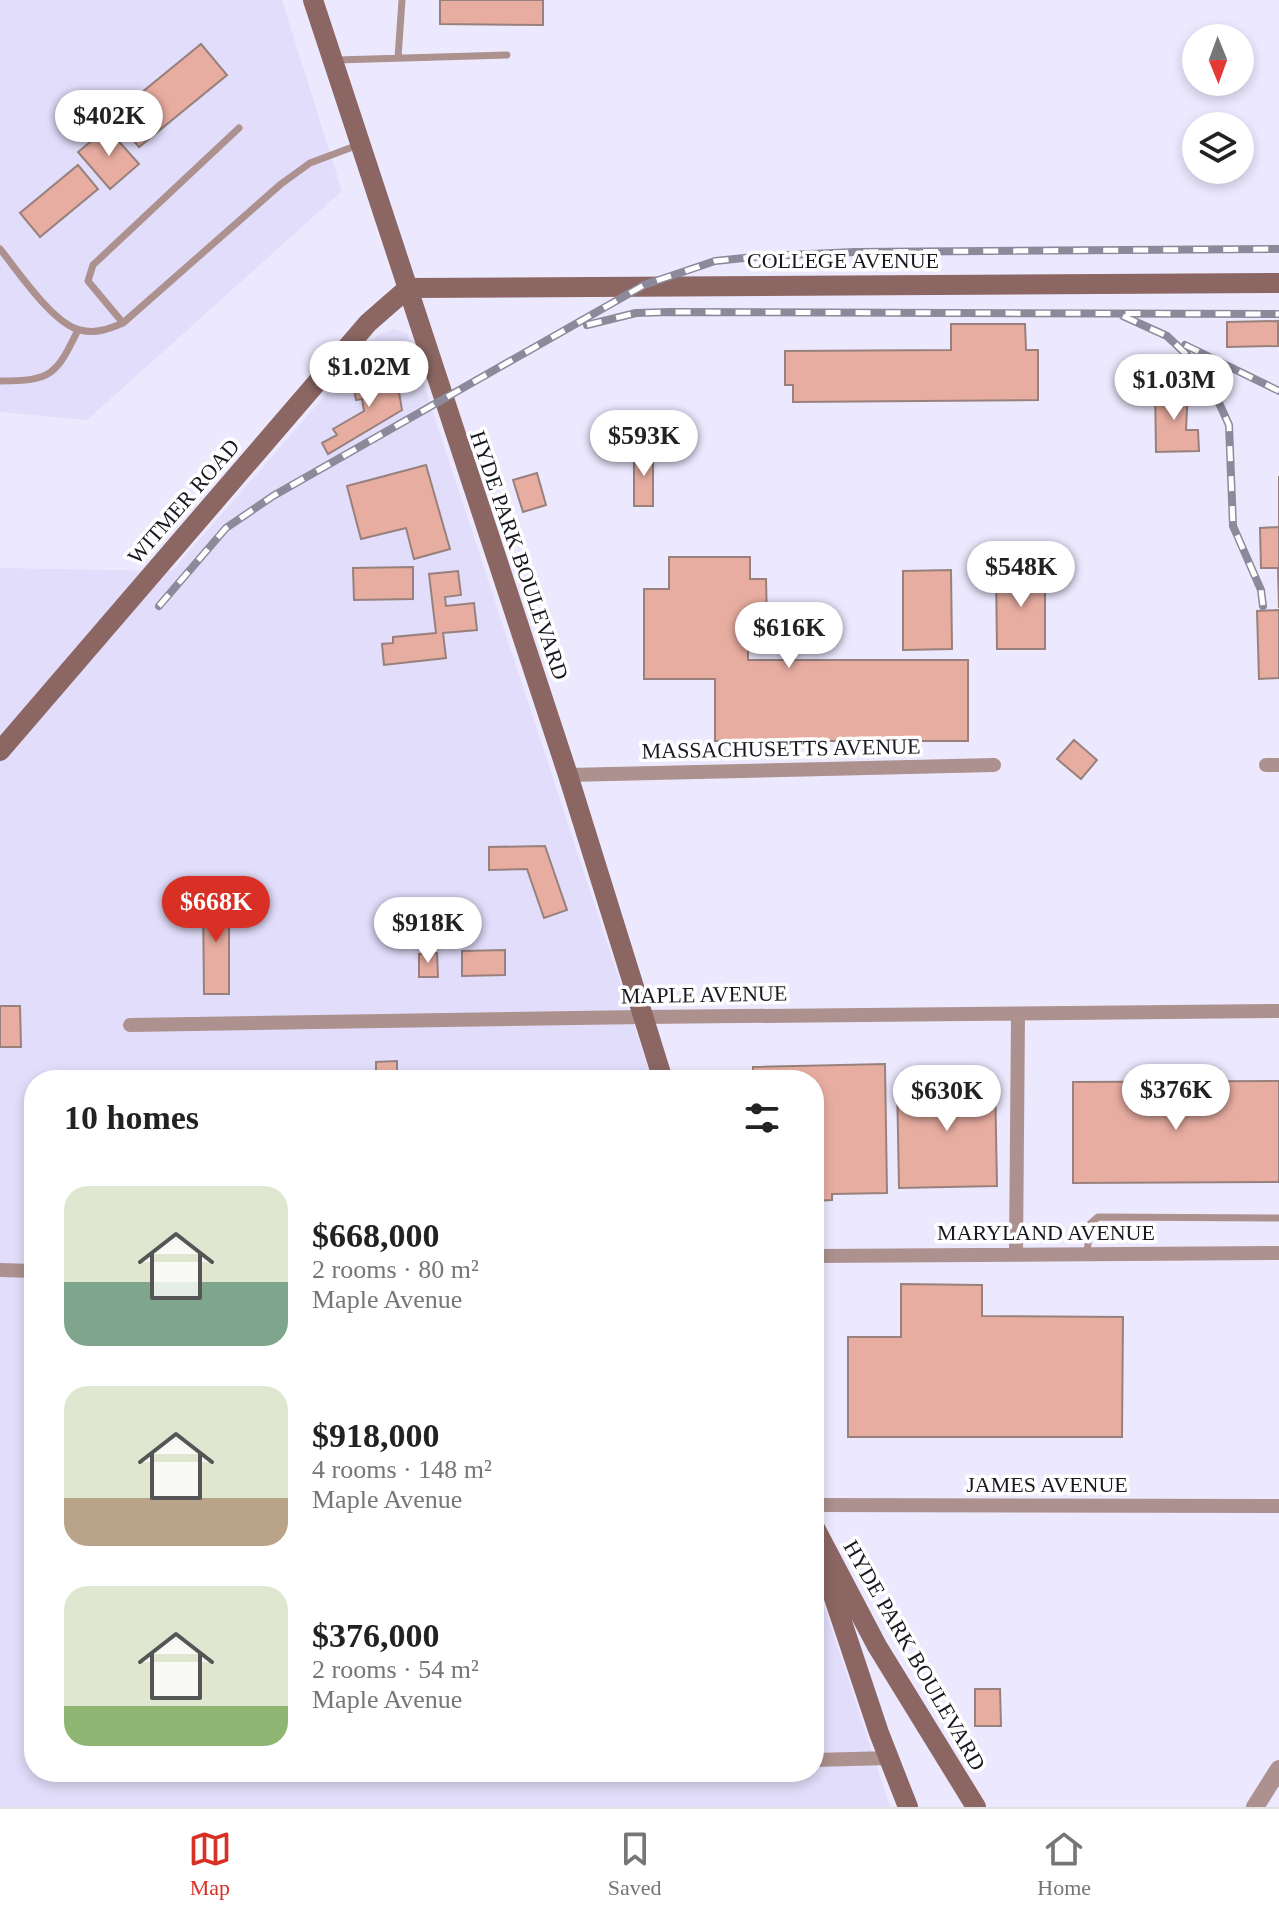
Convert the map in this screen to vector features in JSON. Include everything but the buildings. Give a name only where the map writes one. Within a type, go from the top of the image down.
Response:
[{"type":"main road","name":"HYDE PARK BOULEVARD","points":[[313,0],[568,775],[660,1070]]},
{"type":"main road","name":"COLLEGE AVENUE","points":[[408,288],[1279,283]]},
{"type":"main road","name":"WITMER ROAD","points":[[0,751],[368,323],[408,288]]},
{"type":"main road","name":"HYDE PARK BOULEVARD","points":[[824,1545],[877,1646],[976,1807]]},
{"type":"main road","name":"HYDE PARK BOULEVARD","points":[[824,1567],[908,1807]]},
{"type":"street","name":"MASSACHUSETTS AVENUE","points":[[568,775],[994,765]]},
{"type":"street","name":"MAPLE AVENUE","points":[[130,1025],[1279,1011]]},
{"type":"street","points":[[1016,1253],[1018,1014]]},
{"type":"street","name":"MARYLAND AVENUE","points":[[824,1256],[1279,1253]]},
{"type":"street","points":[[0,1270],[24,1271]]},
{"type":"street","name":"JAMES AVENUE","points":[[824,1505],[1279,1506]]},
{"type":"street","points":[[824,1760],[890,1758]]},
{"type":"street","points":[[1255,1807],[1279,1769]]},
{"type":"lane","points":[[398,58],[402,0]]},
{"type":"lane","points":[[331,60],[507,55]]},
{"type":"lane","points":[[123,323],[88,281],[93,265],[239,128]]},
{"type":"lane","points":[[0,249],[56,316],[78,330],[103,331],[123,323],[281,184],[310,163],[360,144]]},
{"type":"lane","points":[[0,381],[44,377],[61,364],[78,330]]},
{"type":"lane","points":[[1087,1253],[1090,1224],[1098,1217],[1279,1218]]},
{"type":"shaded area","points":[[0,0],[282,0],[342,191],[87,420],[0,412]]},
{"type":"shaded area","points":[[394,329],[407,333],[649,1070],[24,1070],[24,1782],[824,1782],[824,1606],[890,1807],[0,1807],[0,568],[172,571],[378,335]]},
{"type":"railway","points":[[159,606],[226,528],[273,496],[644,285],[715,261],[855,252],[1279,249]]},
{"type":"railway","points":[[587,325],[636,313],[670,312],[1279,314]]},
{"type":"railway","points":[[1123,316],[1167,336],[1205,372],[1229,425],[1233,526],[1261,590],[1263,606]]},
{"type":"railway","points":[[1185,345],[1279,391]]}]
